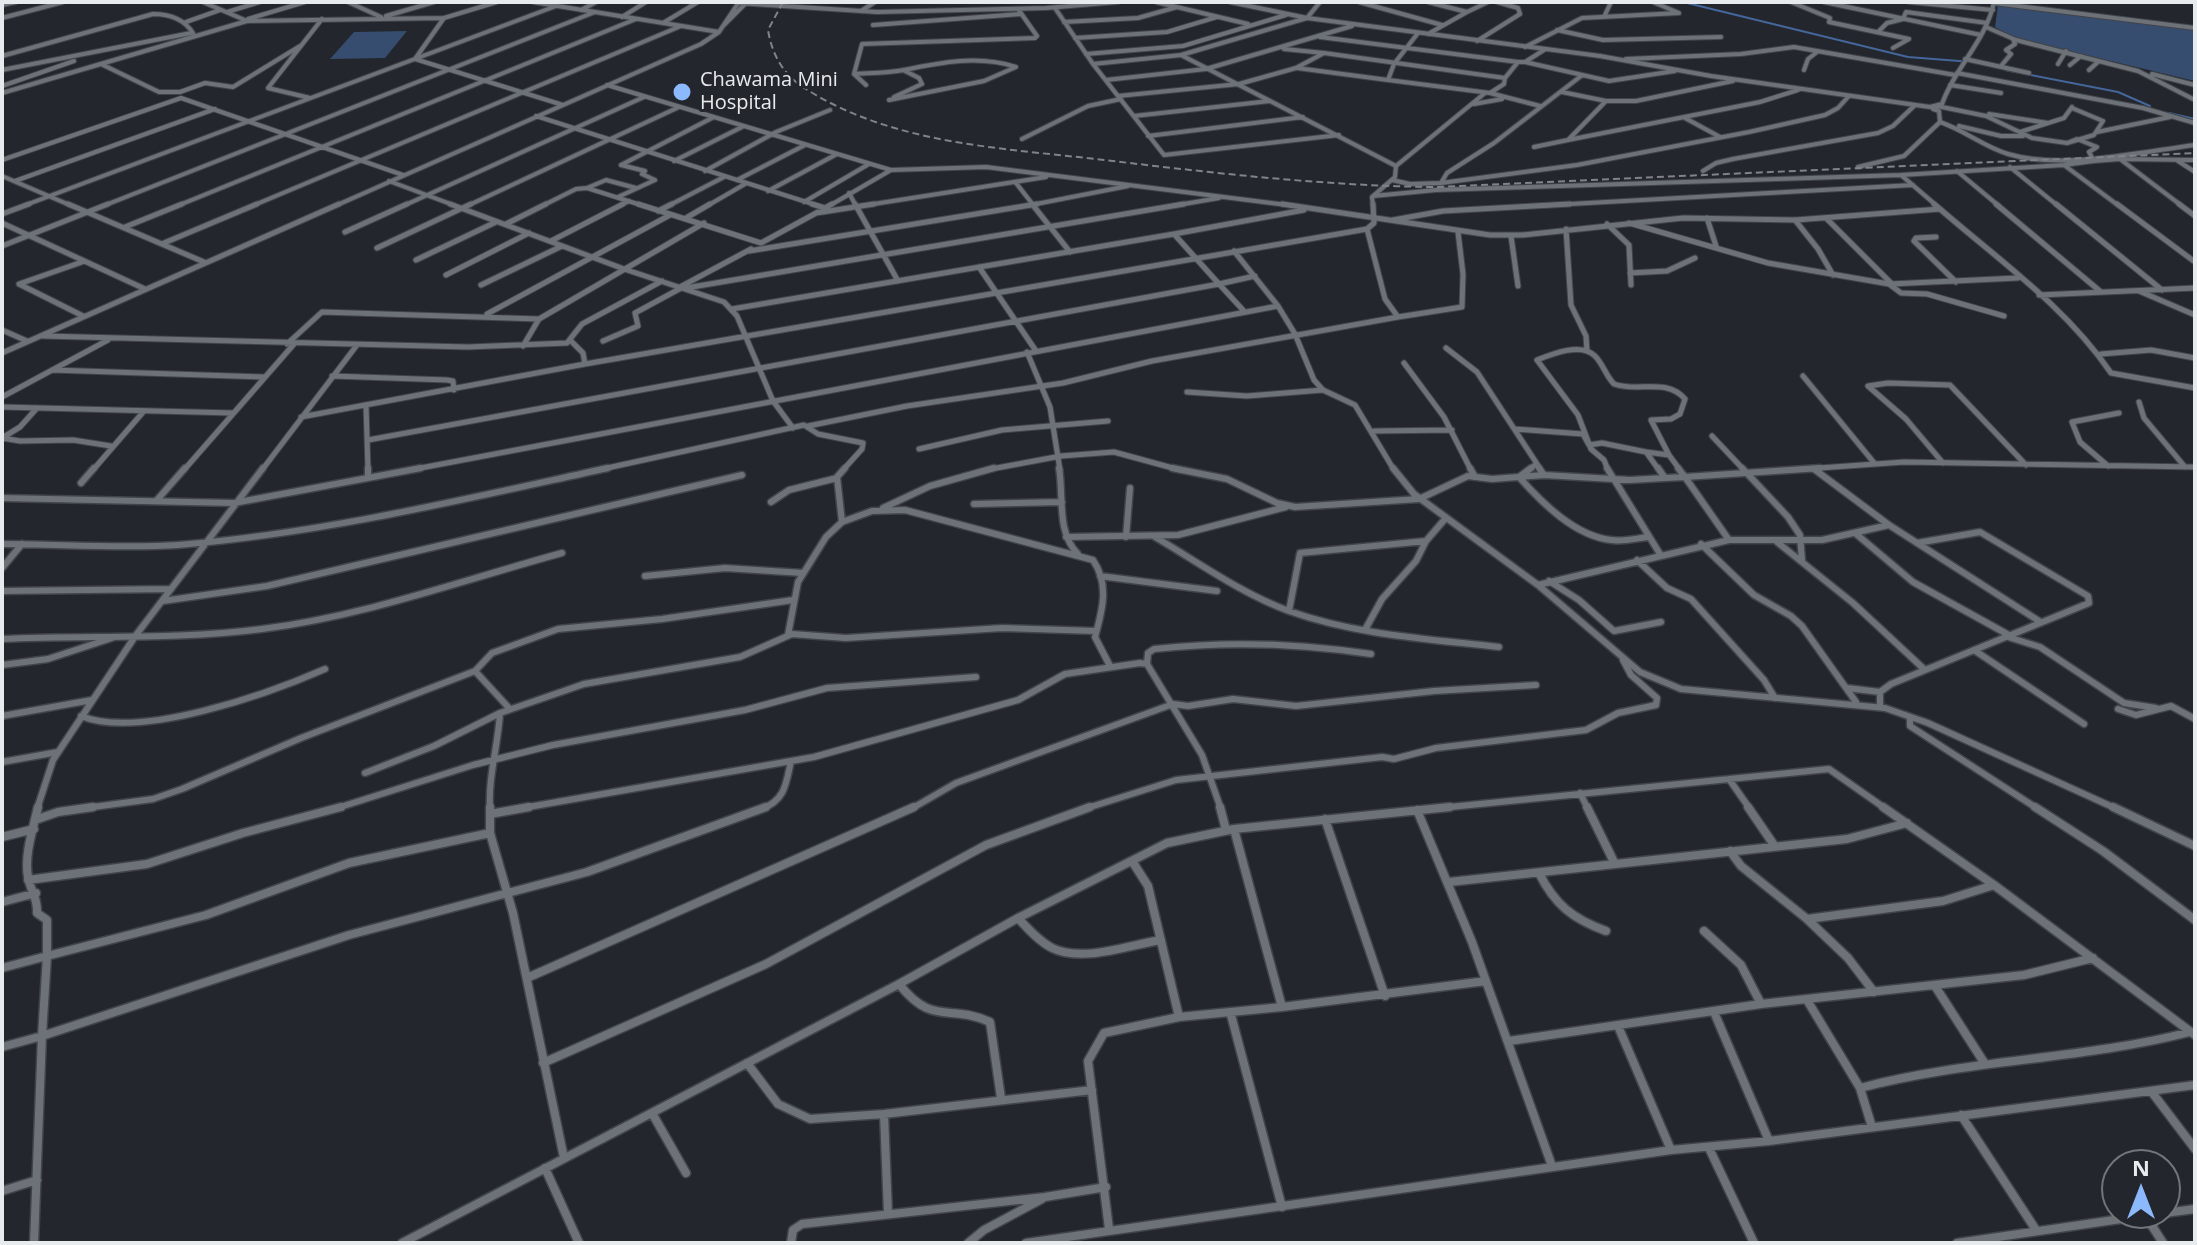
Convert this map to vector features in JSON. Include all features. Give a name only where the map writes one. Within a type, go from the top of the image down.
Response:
[{"type":"street","points":[[2,5],[16,2]]},
{"type":"street","points":[[2,18],[63,2]]},
{"type":"street","points":[[207,2],[246,20],[444,18],[497,2]]},
{"type":"street","points":[[227,12],[260,2]]},
{"type":"street","points":[[2,93],[305,2]]},
{"type":"street","points":[[348,2],[384,18],[429,3]]},
{"type":"street","points":[[533,2],[681,26],[720,29]]},
{"type":"street","points":[[581,10],[596,2]]},
{"type":"street","points":[[622,17],[646,2]]},
{"type":"street","points":[[663,23],[698,2]]},
{"type":"street","points":[[827,7],[835,2]]},
{"type":"street","points":[[861,11],[875,2]]},
{"type":"street","points":[[1043,2],[1046,8]]},
{"type":"street","points":[[720,29],[736,4],[792,3],[861,11],[1018,9],[1118,2]]},
{"type":"street","points":[[1156,2],[1251,25]]},
{"type":"street","points":[[1230,2],[1307,18],[1623,59],[1848,97],[2048,123]]},
{"type":"street","points":[[1093,64],[1181,55],[1307,18],[1320,2]]},
{"type":"street","points":[[1359,2],[1442,25]]},
{"type":"street","points":[[1428,2],[1467,12]]},
{"type":"street","points":[[1427,34],[1488,2]]},
{"type":"street","points":[[1477,41],[1520,14],[1518,8],[1497,2]]},
{"type":"street","points":[[1604,17],[1611,2]]},
{"type":"street","points":[[1525,47],[1577,19],[1679,13],[1653,2]]},
{"type":"street","points":[[1791,2],[1820,12],[1830,18],[1829,22],[1909,39],[1893,48]]},
{"type":"street","points":[[1824,2],[1981,35]]},
{"type":"street","points":[[1909,2],[1993,10]]},
{"type":"street","points":[[1858,167],[1904,156],[1935,130],[1940,122],[1938,109],[1987,25],[1994,3],[2195,28]]},
{"type":"street","points":[[2,353],[701,44],[745,4]]},
{"type":"street","points":[[1820,12],[1835,4]]},
{"type":"street","points":[[2,214],[556,6]]},
{"type":"street","points":[[1055,7],[1093,64],[1161,153],[1171,156],[1339,135]]},
{"type":"street","points":[[1064,22],[1138,18],[1177,7]]},
{"type":"street","points":[[854,74],[860,45],[864,43],[1035,38],[1018,9]]},
{"type":"street","points":[[186,22],[220,10]]},
{"type":"street","points":[[2,246],[595,12]]},
{"type":"street","points":[[1903,19],[1906,12],[1987,25],[2013,39],[2195,85]]},
{"type":"street","points":[[2,56],[153,14],[164,14],[186,22],[193,33]]},
{"type":"street","points":[[873,25],[910,25],[929,20],[1021,14]]},
{"type":"street","points":[[1086,54],[1183,46],[1287,14]]},
{"type":"street","points":[[1881,14],[1880,19],[1887,23]]},
{"type":"street","points":[[1075,38],[1167,32],[1217,17]]},
{"type":"street","points":[[415,59],[444,18]]},
{"type":"street","points":[[310,98],[268,88],[322,19]]},
{"type":"street","points":[[125,227],[636,19]]},
{"type":"street","points":[[1879,31],[1887,23],[1903,19]]},
{"type":"street","points":[[1106,80],[1206,69],[1357,25]]},
{"type":"street","points":[[164,243],[681,26]]},
{"type":"street","points":[[1557,30],[1603,40],[1721,37]]},
{"type":"street","points":[[3,69],[208,32]]},
{"type":"street","points":[[1388,80],[1394,64],[1418,33]]},
{"type":"street","points":[[1317,37],[1525,62],[1617,81],[1680,70]]},
{"type":"street","points":[[2001,66],[2011,54],[2006,50],[2014,45],[2013,39]]},
{"type":"street","points":[[101,64],[159,92],[180,92],[205,83],[233,87],[300,46]]},
{"type":"street","points":[[1290,46],[1295,51]]},
{"type":"street","points":[[1623,59],[1741,54],[1788,47],[2075,96],[2195,123]]},
{"type":"street","points":[[1281,49],[1505,78]]},
{"type":"street","points":[[1525,62],[1546,49]]},
{"type":"street","points":[[2,86],[104,51]]},
{"type":"street","points":[[2058,64],[2066,51]]},
{"type":"street","points":[[1804,70],[1808,59],[1817,52]]},
{"type":"street","points":[[1022,139],[1088,106],[1120,97],[1239,84],[1296,68],[1324,53]]},
{"type":"street","points":[[1181,55],[1396,166]]},
{"type":"street","points":[[2070,65],[2081,56]]},
{"type":"street","points":[[415,59],[563,105]]},
{"type":"street","points":[[854,74],[903,70],[926,63],[967,61],[995,60],[1016,67],[984,81],[889,100],[922,84],[919,78],[903,70]]},
{"type":"street","points":[[1965,61],[2029,73]]},
{"type":"street","points":[[2089,70],[2099,61]]},
{"type":"street","points":[[1372,197],[1395,177],[1396,166],[1467,106],[1504,84],[1518,62]]},
{"type":"street","points":[[1296,68],[1487,93],[1541,107]]},
{"type":"street","points":[[2138,71],[2195,100]]},
{"type":"street","points":[[854,74],[866,85]]},
{"type":"street","points":[[1436,190],[1447,173],[1581,76]]},
{"type":"street","points":[[1562,92],[1606,101],[1636,101],[1735,79]]},
{"type":"street","points":[[607,85],[891,170],[972,166],[1228,196],[1458,232],[1511,236],[1625,222],[1707,218],[1795,220],[1940,209]]},
{"type":"street","points":[[1950,85],[2001,93]]},
{"type":"street","points":[[1534,147],[1685,118],[1779,97],[1799,89]]},
{"type":"street","points":[[2019,132],[2064,118],[2072,108],[2075,96]]},
{"type":"street","points":[[345,232],[645,97]]},
{"type":"street","points":[[1392,180],[1410,184],[1441,183],[1577,165],[1825,115],[1838,108],[1848,97]]},
{"type":"street","points":[[2,160],[168,100],[185,99],[403,175]]},
{"type":"street","points":[[1467,106],[1495,99],[1510,99]]},
{"type":"street","points":[[1134,116],[1272,100]]},
{"type":"street","points":[[1568,140],[1606,101]]},
{"type":"street","points":[[1703,171],[1724,161],[1878,133],[1893,126],[1914,106]]},
{"type":"street","points":[[377,248],[679,107]]},
{"type":"street","points":[[2072,108],[2103,121],[2129,125]]},
{"type":"street","points":[[15,181],[215,109]]},
{"type":"street","points":[[705,171],[772,135],[830,110]]},
{"type":"street","points":[[1961,111],[1994,119],[2026,136]]},
{"type":"street","points":[[536,116],[825,208]]},
{"type":"street","points":[[1148,136],[1304,117]]},
{"type":"street","points":[[1940,122],[2001,136],[2026,136],[2067,143],[2097,132],[2170,117]]},
{"type":"street","points":[[617,198],[655,180],[642,174],[645,171],[621,165],[712,118]]},
{"type":"street","points":[[1685,118],[1720,137]]},
{"type":"street","points":[[2097,132],[2103,121]]},
{"type":"street","points":[[1952,125],[2010,155],[2036,158],[2195,145]]},
{"type":"street","points":[[674,161],[742,127]]},
{"type":"street","points":[[2067,143],[2077,139],[2097,147],[2089,155]]},
{"type":"street","points":[[736,181],[805,145]]},
{"type":"street","points":[[768,191],[837,154]]},
{"type":"street","points":[[2089,155],[2094,161]]},
{"type":"street","points":[[2120,159],[2195,216]]},
{"type":"street","points":[[1372,197],[1436,190],[1901,175],[2120,159],[2195,160]]},
{"type":"street","points":[[2174,159],[2195,172]]},
{"type":"street","points":[[804,202],[869,164]]},
{"type":"street","points":[[2064,165],[2195,262]]},
{"type":"street","points":[[2010,167],[2162,290]]},
{"type":"street","points":[[603,341],[612,340],[638,326],[635,313],[891,170]]},
{"type":"street","points":[[1957,171],[2101,292]]},
{"type":"street","points":[[1901,175],[2039,295],[2101,354],[2114,374],[2194,387],[2195,397]]},
{"type":"street","points":[[2,176],[204,262]]},
{"type":"street","points":[[816,213],[1054,176]]},
{"type":"street","points":[[658,211],[724,177]]},
{"type":"street","points":[[506,224],[576,189],[606,180],[636,188]]},
{"type":"street","points":[[389,181],[624,269],[712,297],[732,309],[748,338],[773,401],[793,428]]},
{"type":"street","points":[[1016,183],[1070,252]]},
{"type":"street","points":[[685,218],[745,184]]},
{"type":"street","points":[[749,251],[1032,205],[1134,185]]},
{"type":"street","points":[[1389,221],[1443,211],[1913,185]]},
{"type":"street","points":[[587,188],[761,243]]},
{"type":"street","points":[[849,193],[898,281]]},
{"type":"street","points":[[683,288],[1228,196]]},
{"type":"street","points":[[301,417],[585,364],[1367,229],[1373,226],[1372,197]]},
{"type":"street","points":[[551,241],[629,201]]},
{"type":"street","points":[[732,309],[1307,209]]},
{"type":"street","points":[[484,315],[670,215]]},
{"type":"street","points":[[1707,218],[1716,246]]},
{"type":"street","points":[[1826,218],[1901,293],[1927,294],[2004,316]]},
{"type":"street","points":[[1795,220],[1818,249],[1833,275]]},
{"type":"street","points":[[416,260],[496,222]]},
{"type":"street","points":[[1625,222],[1768,263],[1890,284],[2018,278]]},
{"type":"street","points":[[2,223],[145,289]]},
{"type":"street","points":[[523,346],[539,319],[704,223]]},
{"type":"street","points":[[1607,224],[1629,245],[1631,285]]},
{"type":"street","points":[[1367,229],[1385,299],[1398,317]]},
{"type":"street","points":[[1566,229],[1572,258],[1571,305],[1584,328],[1587,351]]},
{"type":"street","points":[[2,544],[204,543],[386,516],[907,406],[1042,385],[1295,334],[1455,310],[1464,306],[1458,232]]},
{"type":"street","points":[[446,275],[529,233]]},
{"type":"street","points":[[1174,234],[1243,310]]},
{"type":"street","points":[[1511,236],[1518,286]]},
{"type":"street","points":[[1936,237],[1916,238],[1914,241],[1956,282]]},
{"type":"street","points":[[481,285],[562,246]]},
{"type":"street","points":[[1234,251],[1278,306],[1295,334],[1306,367],[1323,390],[1355,405],[1374,431],[1394,470],[1419,499],[1538,585],[1623,660],[1657,681],[1681,689],[1880,706],[2045,775],[2195,846]]},
{"type":"street","points":[[1630,273],[1667,271],[1695,258]]},
{"type":"street","points":[[82,262],[19,284],[83,316]]},
{"type":"street","points":[[979,267],[1036,351]]},
{"type":"street","points":[[368,440],[1255,276]]},
{"type":"street","points":[[571,341],[582,324],[662,281]]},
{"type":"street","points":[[2039,295],[2195,288]]},
{"type":"street","points":[[2137,291],[2195,315]]},
{"type":"street","points":[[2,498],[234,503],[1243,310],[1278,306]]},
{"type":"street","points":[[157,500],[290,344],[322,312],[539,319]]},
{"type":"street","points":[[2,330],[27,341]]},
{"type":"street","points":[[40,335],[357,345],[523,346],[571,341]]},
{"type":"street","points":[[2,397],[110,339]]},
{"type":"street","points":[[571,341],[583,353],[585,364]]},
{"type":"street","points":[[34,1243],[47,920],[37,913],[36,893],[28,880],[40,795],[58,752],[136,635],[357,345]]},
{"type":"street","points":[[1446,348],[1477,372],[1544,475]]},
{"type":"street","points":[[2101,354],[2135,354],[2151,350],[2195,358]]},
{"type":"street","points":[[1589,445],[1578,415],[1537,360],[1559,353],[1587,351],[1594,354],[1608,379],[1616,385],[1668,387],[1682,393],[1685,399],[1680,414],[1671,419],[1651,420],[1669,455],[1729,540]]},
{"type":"street","points":[[1027,352],[1042,385],[1052,423],[1066,537],[1080,556]]},
{"type":"street","points":[[1404,363],[1452,430],[1475,477]]},
{"type":"street","points":[[52,370],[264,377]]},
{"type":"street","points":[[332,376],[447,380],[453,381],[454,390]]},
{"type":"street","points":[[1803,376],[1875,464]]},
{"type":"street","points":[[1943,463],[1906,419],[1868,386],[1888,383],[1950,385],[2026,465]]},
{"type":"street","points":[[1187,392],[1247,396],[1323,390]]},
{"type":"street","points":[[2139,402],[2144,418],[2185,467]]},
{"type":"street","points":[[366,405],[368,476]]},
{"type":"street","points":[[2,407],[233,413]]},
{"type":"street","points":[[2,438],[20,427],[37,408]]},
{"type":"street","points":[[81,483],[144,411]]},
{"type":"street","points":[[2108,466],[2082,445],[2072,429],[2072,422],[2119,413]]},
{"type":"street","points":[[919,449],[1002,430],[1052,423],[1108,421]]},
{"type":"street","points":[[808,426],[818,434],[863,443],[862,449],[838,472],[842,522]]},
{"type":"street","points":[[1515,429],[1583,434],[1604,460],[1612,480],[1660,554]]},
{"type":"street","points":[[1374,431],[1452,430]]},
{"type":"street","points":[[1712,436],[1799,532],[1802,560]]},
{"type":"street","points":[[2,438],[18,441],[72,440],[90,446],[111,446]]},
{"type":"street","points":[[1589,445],[1602,443],[1669,455]]},
{"type":"street","points":[[788,635],[793,600],[803,573],[826,537],[842,522],[883,508],[944,480],[1095,452],[1141,456],[1172,468],[1244,485],[1286,507]]},
{"type":"street","points":[[1646,452],[1665,478]]},
{"type":"street","points":[[1066,537],[1155,537],[1221,526],[1286,507],[1419,499],[1461,478],[1475,477],[1544,475],[1612,480],[1875,464],[1943,463],[2195,467]]},
{"type":"street","points":[[1519,477],[1535,465]]},
{"type":"street","points":[[1814,469],[1889,525],[2039,621]]},
{"type":"street","points":[[163,601],[244,589],[459,540],[600,512],[742,475]]},
{"type":"street","points":[[1519,477],[1540,502],[1600,537],[1621,540],[1649,537]]},
{"type":"street","points":[[771,502],[789,490],[837,478]]},
{"type":"street","points":[[1126,537],[1130,488]]},
{"type":"street","points":[[974,504],[1062,502]]},
{"type":"street","points":[[883,508],[921,513],[1080,556],[1097,564],[1104,614],[1095,637],[1110,666]]},
{"type":"street","points":[[1366,628],[1382,599],[1416,561],[1426,541],[1445,519]]},
{"type":"street","points":[[1538,585],[1701,544],[1729,540],[1798,542],[1889,525]]},
{"type":"street","points":[[1847,688],[1880,692],[2005,635],[2089,603],[2089,598],[1980,532],[1917,543]]},
{"type":"street","points":[[1855,533],[1913,582],[2005,635],[2040,647],[2124,703],[2156,708]]},
{"type":"street","points":[[1155,537],[1267,602],[1289,611],[1332,624],[1400,636],[1499,647]]},
{"type":"street","points":[[1289,611],[1300,553],[1426,541]]},
{"type":"street","points":[[1777,542],[1838,593],[1858,604],[1925,670]]},
{"type":"street","points":[[2,568],[22,544]]},
{"type":"street","points":[[1701,544],[1754,595],[1791,616],[1802,626],[1856,703]]},
{"type":"street","points":[[2,639],[84,634],[222,634],[301,623],[562,553]]},
{"type":"street","points":[[1637,560],[1667,588],[1691,599],[1764,680],[1775,698]]},
{"type":"street","points":[[645,576],[725,568],[803,573]]},
{"type":"street","points":[[1100,576],[1217,591]]},
{"type":"street","points":[[1549,581],[1579,600],[1614,631],[1661,622]]},
{"type":"street","points":[[2,591],[171,589]]},
{"type":"street","points":[[35,820],[58,812],[153,799],[182,789],[301,738],[475,671],[492,653],[558,629],[662,619],[793,600]]},
{"type":"street","points":[[365,773],[434,746],[509,708],[565,687],[747,656],[788,635],[845,638],[950,630],[1044,628],[1096,631]]},
{"type":"street","points":[[2,665],[48,659],[118,636]]},
{"type":"street","points":[[1282,1007],[1230,829],[1211,776],[1173,704],[1155,684],[1147,664],[1148,653],[1154,649],[1216,641],[1282,643],[1371,654]]},
{"type":"street","points":[[1974,650],[2084,724]]},
{"type":"street","points":[[543,1063],[766,964],[986,845],[1126,794],[1176,780],[1382,757],[1394,759],[1436,748],[1586,730],[1618,713],[1656,705],[1657,698],[1631,675],[1623,660]]},
{"type":"street","points":[[490,814],[791,761],[919,730],[1018,700],[1065,674],[1110,666],[1147,664]]},
{"type":"street","points":[[81,716],[94,724],[174,717],[287,684],[325,669]]},
{"type":"street","points":[[475,671],[509,708]]},
{"type":"street","points":[[28,880],[147,864],[243,833],[365,801],[496,759],[553,745],[745,710],[827,688],[976,677]]},
{"type":"street","points":[[527,978],[911,809],[956,783],[1173,704],[1188,706],[1233,699],[1296,706],[1434,691],[1536,685]]},
{"type":"street","points":[[1880,692],[1880,706]]},
{"type":"street","points":[[2,716],[92,700]]},
{"type":"street","points":[[2118,709],[2136,715],[2171,706],[2195,719]]},
{"type":"street","points":[[500,713],[496,759],[488,784],[490,833],[527,978],[564,1158]]},
{"type":"street","points":[[1910,717],[1910,726],[2103,851],[2195,920]]},
{"type":"street","points":[[2,762],[58,752]]},
{"type":"street","points":[[2,1047],[349,935],[587,872],[653,849],[677,837],[775,804],[784,792],[791,761]]},
{"type":"street","points":[[402,1243],[1132,861],[1185,836],[1230,829],[1829,769],[1994,885],[2193,1033]]},
{"type":"street","points":[[1729,779],[1774,845]]},
{"type":"street","points":[[1580,793],[1614,862]]},
{"type":"street","points":[[1417,810],[1449,882],[1552,1166]]},
{"type":"street","points":[[1325,819],[1385,996]]},
{"type":"street","points":[[1449,882],[1847,839],[1907,823]]},
{"type":"street","points":[[2,837],[34,829]]},
{"type":"street","points":[[2,968],[206,915],[349,863],[490,833]]},
{"type":"street","points":[[1730,851],[1741,866],[1807,919],[1848,958],[1874,992]]},
{"type":"street","points":[[1132,861],[1148,886],[1179,1017]]},
{"type":"street","points":[[1539,873],[1552,900],[1565,913],[1606,931]]},
{"type":"street","points":[[1807,919],[1943,901],[1994,885]]},
{"type":"street","points":[[2,902],[36,893]]},
{"type":"street","points":[[1018,918],[1043,942],[1057,950],[1075,952],[1161,940]]},
{"type":"street","points":[[1704,931],[1741,965],[1761,1004]]},
{"type":"street","points":[[1509,1041],[1761,1004],[2049,971],[2093,958]]},
{"type":"street","points":[[1109,1229],[1088,1061],[1104,1033],[1179,1017],[1231,1015],[1486,981]]},
{"type":"street","points":[[899,984],[922,1011],[940,1016],[981,1017],[990,1022],[1001,1098]]},
{"type":"street","points":[[1935,986],[1985,1064]]},
{"type":"street","points":[[1807,1000],[1860,1088],[1872,1127]]},
{"type":"street","points":[[1714,1012],[1769,1141]]},
{"type":"street","points":[[1231,1015],[1282,1207]]},
{"type":"street","points":[[1618,1026],[1671,1150]]},
{"type":"street","points":[[1860,1088],[1898,1078],[2125,1047],[2193,1033]]},
{"type":"street","points":[[747,1063],[778,1104],[810,1119],[884,1114],[1001,1098],[1092,1090]]},
{"type":"street","points":[[1026,1243],[1552,1166],[2195,1085]]},
{"type":"street","points":[[2151,1091],[2195,1149]]},
{"type":"street","points":[[652,1113],[686,1173]]},
{"type":"street","points":[[884,1114],[888,1213]]},
{"type":"street","points":[[1961,1115],[2036,1230]]},
{"type":"street","points":[[1709,1148],[1754,1243]]},
{"type":"street","points":[[545,1168],[579,1243]]},
{"type":"street","points":[[2,1191],[37,1180]]},
{"type":"street","points":[[791,1243],[793,1230],[802,1224],[1045,1197],[1106,1187]]},
{"type":"street","points":[[968,1243],[984,1230],[1045,1197]]},
{"type":"street","points":[[1957,1243],[2101,1221]]},
{"type":"shaded area","points":[[1998,5],[2195,27],[2195,81],[2014,38],[1995,27]]},
{"type":"shaded area","points":[[407,31],[385,58],[330,59],[354,32]]},
{"type":"waterway","points":[[1683,2],[1908,57],[1972,62]]},
{"type":"waterway","points":[[2005,70],[2118,92],[2150,106]]},
{"type":"waterway","points":[[2169,113],[2195,119]]},
{"type":"railway","points":[[783,2],[768,30],[776,56],[798,84],[840,108],[876,122],[950,141],[1187,170],[1311,181],[1436,187],[2195,153]]},
{"type":"place","name":"Chawama Mini Hospital","points":[[682,92]]}]
